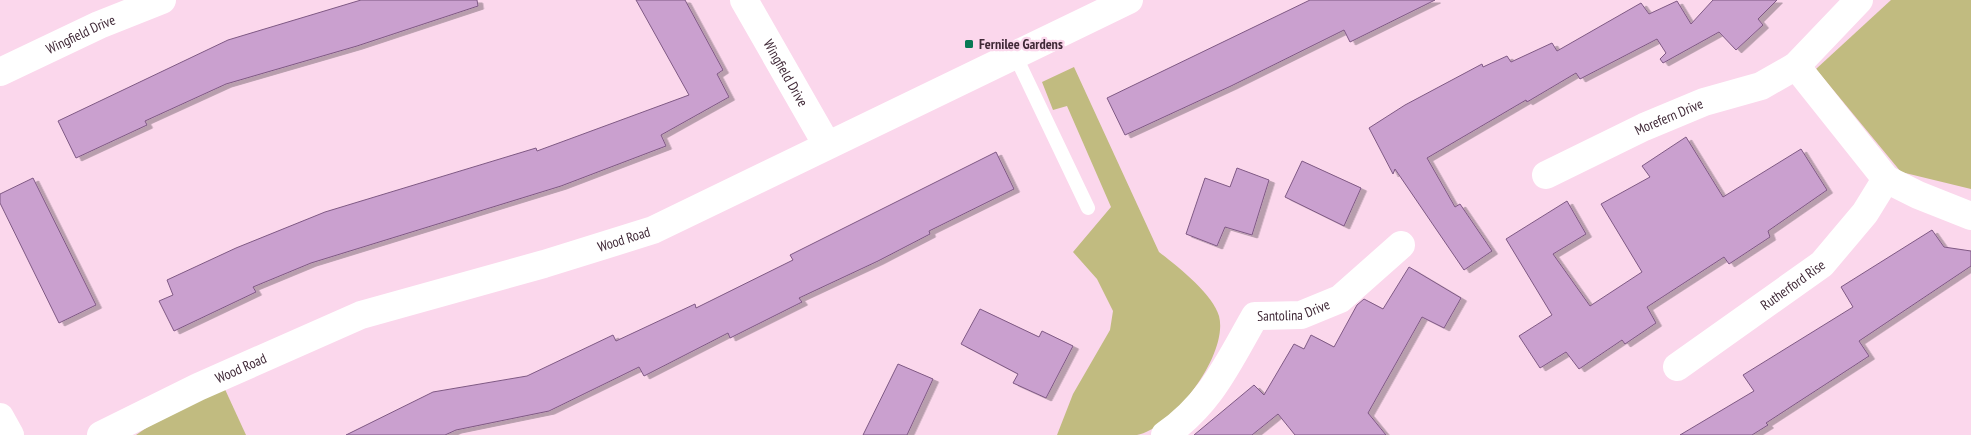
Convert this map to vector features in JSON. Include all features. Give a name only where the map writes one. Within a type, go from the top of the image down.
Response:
[{"type":"street","name":"Wingfield Drive","points":[[0,72],[99,25],[162,0]]},
{"type":"street","name":"Wingfield Drive","points":[[744,0],[827,145]]},
{"type":"street","name":"Wood Road","points":[[102,435],[198,387],[361,315],[563,259],[653,230],[1128,0]]},
{"type":"street","name":"Morefern Drive","points":[[1546,176],[1644,126],[1704,102],[1762,86],[1796,66],[1859,0]]},
{"type":"street","points":[[1796,66],[1886,179],[1918,196],[1971,216]]},
{"type":"street","name":"Rutherford Rise","points":[[1676,367],[1822,264],[1865,214],[1886,179]]},
{"type":"street","name":"Santolina Drive","points":[[1166,435],[1206,400],[1255,316],[1301,315],[1340,298],[1401,244]]},
{"type":"street","points":[[0,417],[10,435]]},
{"type":"lane","points":[[1015,55],[1088,208]]},
{"type":"shaded area","points":[[1891,0],[1971,0],[1971,189],[1901,172],[1816,69]]},
{"type":"shaded area","points":[[1074,67],[1159,252],[1202,290],[1210,299],[1219,316],[1220,331],[1216,349],[1196,387],[1167,419],[1152,429],[1137,435],[1057,435],[1073,394],[1110,330],[1113,311],[1097,279],[1073,252],[1111,207],[1067,106],[1053,110],[1042,82]]},
{"type":"shaded area","points":[[223,385],[246,435],[136,435],[159,419]]},
{"type":"building","points":[[361,0],[477,0],[478,6],[357,46],[226,84],[145,121],[147,125],[76,158],[58,121],[228,40]]},
{"type":"building","points":[[636,0],[685,0],[723,70],[717,74],[729,97],[661,135],[666,146],[561,186],[311,263],[253,287],[256,292],[174,331],[159,301],[173,295],[167,280],[236,248],[325,212],[536,148],[537,151],[689,95]]},
{"type":"building","points":[[1310,0],[1435,0],[1350,42],[1344,30],[1231,86],[1125,135],[1107,98]]},
{"type":"building","points":[[1713,0],[1777,0],[1758,19],[1763,25],[1736,50],[1719,32],[1663,63],[1660,59],[1666,53],[1657,39],[1580,79],[1576,73],[1427,158],[1455,207],[1460,204],[1492,251],[1464,270],[1395,169],[1393,174],[1369,128],[1405,105],[1482,64],[1483,67],[1507,56],[1511,62],[1552,43],[1557,51],[1641,3],[1649,14],[1677,1],[1691,24]]},
{"type":"building","points":[[1686,137],[1723,197],[1801,149],[1827,190],[1768,231],[1770,237],[1729,264],[1724,257],[1647,307],[1656,323],[1625,344],[1622,340],[1579,369],[1566,352],[1540,368],[1519,336],[1552,315],[1506,239],[1567,201],[1586,234],[1553,254],[1590,306],[1642,272],[1601,204],[1650,177],[1642,166]]},
{"type":"building","points":[[996,152],[1014,189],[929,231],[930,234],[878,261],[799,298],[802,302],[730,338],[728,333],[644,376],[639,367],[549,411],[456,430],[445,435],[346,435],[433,392],[527,376],[613,335],[616,341],[695,304],[696,308],[793,260],[790,255]]},
{"type":"building","points":[[1302,161],[1361,188],[1344,226],[1285,197]]},
{"type":"building","points":[[1237,168],[1269,180],[1252,235],[1225,227],[1217,246],[1186,234],[1205,178],[1230,187]]},
{"type":"building","points":[[33,178],[96,305],[59,323],[0,203],[0,194]]},
{"type":"building","points":[[1932,230],[1944,247],[1971,251],[1971,266],[1859,341],[1869,356],[1766,423],[1768,425],[1752,435],[1680,435],[1754,391],[1743,375],[1853,307],[1841,287]]},
{"type":"building","points":[[1409,267],[1461,298],[1444,328],[1422,317],[1368,413],[1386,435],[1295,435],[1278,414],[1252,435],[1194,435],[1254,385],[1264,395],[1294,344],[1304,349],[1311,335],[1334,347],[1357,305],[1364,299],[1383,309]]},
{"type":"building","points":[[980,309],[1039,337],[1042,331],[1073,346],[1046,398],[1013,383],[1018,374],[961,344]]},
{"type":"building","points":[[898,364],[933,379],[907,435],[863,435]]},
{"type":"place","name":"Fernilee Gardens","points":[[969,44]]}]
